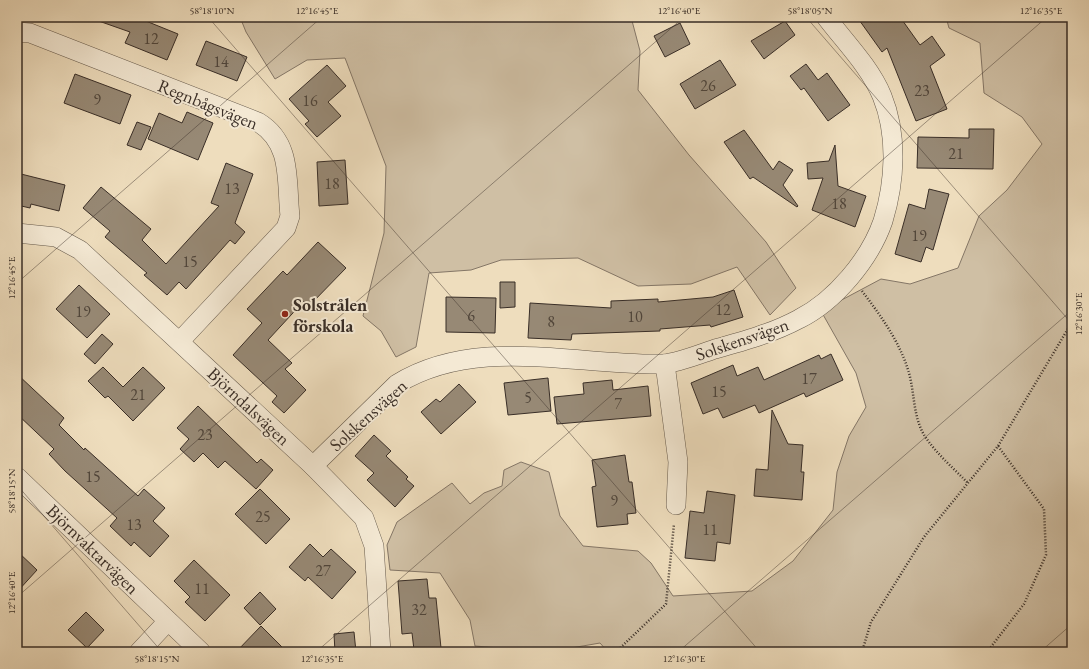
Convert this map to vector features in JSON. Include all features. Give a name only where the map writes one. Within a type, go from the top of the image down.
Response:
[{"type":"street","name":"Solskensvägen","points":[[313,466],[397,384],[409,377],[445,363],[498,356],[665,364],[766,334],[801,319],[834,294],[858,269],[878,237],[887,207],[894,163],[891,122],[882,95],[870,74],[826,17]]},
{"type":"street","name":"Regnbågsvägen","points":[[17,32],[30,33],[258,122],[269,128],[278,139],[288,174],[289,222],[286,228],[180,341]]},
{"type":"street","name":"Björndalsvägen","points":[[17,233],[56,237],[80,250],[180,341],[313,466],[364,518],[374,546],[381,652]]},
{"type":"street","points":[[665,364],[678,462],[676,505]]},
{"type":"street","name":"Björnvaktarvägen","points":[[17,477],[201,652]]},
{"type":"street","points":[[139,652],[168,621]]},
{"type":"path","points":[[850,277],[875,309],[901,348],[909,375],[913,406],[925,438],[968,483]]},
{"type":"path","points":[[862,652],[871,622],[924,537],[998,446],[1072,322]]},
{"type":"path","points":[[987,652],[1024,604],[1046,555],[1044,510],[998,446]]},
{"type":"path","points":[[616,652],[666,604],[676,505]]},
{"type":"shaded area","points":[[240,17],[631,17],[640,51],[638,90],[689,155],[766,242],[796,288],[770,315],[737,267],[691,284],[638,286],[578,258],[501,260],[471,270],[429,273],[416,347],[396,357],[381,331],[363,316],[384,233],[386,166],[345,58],[307,60],[275,79],[246,32]]},
{"type":"shaded area","points":[[946,17],[1072,17],[1072,652],[608,652],[600,643],[548,652],[475,646],[470,620],[440,573],[390,570],[387,545],[397,522],[452,483],[470,504],[484,493],[502,486],[504,470],[521,462],[549,472],[560,516],[583,546],[638,551],[651,563],[673,596],[752,591],[793,561],[833,510],[837,472],[849,436],[866,407],[856,373],[821,311],[881,279],[910,284],[958,268],[979,216],[1007,190],[1042,144],[1022,117],[984,93],[980,43],[949,28]]},
{"type":"building","points":[[93,17],[136,17],[178,34],[167,60],[125,43],[130,32],[93,19]]},
{"type":"building","points":[[857,17],[900,17],[920,45],[932,36],[945,55],[930,66],[947,109],[916,121],[887,48],[882,52]]},
{"type":"building","points":[[785,21],[795,35],[764,59],[751,41]]},
{"type":"building","points":[[680,23],[690,44],[665,57],[654,36]]},
{"type":"building","points":[[206,41],[247,57],[237,81],[196,65]]},
{"type":"building","points":[[720,60],[736,85],[695,109],[680,84]]},
{"type":"building","points":[[806,64],[818,80],[827,73],[850,105],[828,121],[804,88],[801,90],[790,76]]},
{"type":"building","points":[[327,65],[346,86],[328,102],[341,116],[317,137],[305,124],[309,121],[289,99]]},
{"type":"building","points":[[75,74],[131,95],[120,124],[64,103]]},
{"type":"building","points":[[187,112],[213,123],[198,160],[148,139],[159,113],[182,123]]},
{"type":"building","points":[[137,122],[151,127],[141,150],[127,145]]},
{"type":"building","points":[[969,129],[994,129],[993,169],[917,168],[918,137],[969,138]]},
{"type":"building","points":[[744,130],[773,170],[779,161],[793,170],[783,185],[798,206],[797,207],[753,177],[750,179],[724,142]]},
{"type":"building","points":[[835,145],[838,186],[866,196],[855,227],[812,210],[823,178],[808,179],[807,163],[829,161]]},
{"type":"building","points":[[345,160],[348,204],[319,206],[317,162]]},
{"type":"building","points":[[226,163],[253,174],[235,223],[245,232],[235,244],[230,240],[186,289],[179,282],[167,295],[144,275],[147,273],[105,237],[110,231],[83,208],[101,187],[151,229],[142,240],[166,264],[219,206],[211,203]]},
{"type":"building","points":[[17,173],[65,185],[59,211],[31,204],[30,208],[17,205]]},
{"type":"building","points":[[929,189],[949,194],[933,250],[926,247],[921,262],[895,254],[909,204],[925,209]]},
{"type":"building","points":[[318,242],[346,268],[309,306],[304,301],[268,340],[292,363],[285,369],[306,390],[284,413],[272,402],[277,396],[233,355],[262,323],[247,309],[283,271],[287,275]]},
{"type":"building","points":[[500,282],[515,282],[515,307],[500,308]]},
{"type":"building","points":[[79,285],[110,314],[87,338],[56,309]]},
{"type":"building","points":[[734,290],[743,317],[711,327],[710,325],[660,329],[660,331],[572,334],[571,340],[528,338],[530,303],[611,308],[611,301],[658,299],[658,302],[713,297]]},
{"type":"building","points":[[446,297],[496,298],[495,333],[446,332]]},
{"type":"building","points":[[102,334],[113,344],[95,364],[84,354]]},
{"type":"building","points":[[831,354],[843,380],[806,397],[804,393],[759,413],[755,405],[723,418],[718,408],[703,414],[691,383],[733,365],[737,376],[758,367],[764,380],[819,355],[821,359]]},
{"type":"building","points":[[103,367],[123,387],[143,367],[165,388],[133,421],[108,396],[105,398],[88,381]]},
{"type":"building","points":[[17,374],[64,418],[59,425],[84,450],[85,448],[138,496],[144,489],[165,508],[153,521],[169,536],[150,557],[134,542],[131,546],[110,526],[117,518],[65,471],[49,454],[54,449],[17,414]]},
{"type":"building","points":[[548,378],[551,411],[508,415],[504,383]]},
{"type":"building","points":[[612,380],[613,390],[648,386],[651,416],[557,424],[554,397],[584,394],[583,383]]},
{"type":"building","points":[[459,384],[476,402],[441,434],[421,412],[436,399],[440,402]]},
{"type":"building","points":[[198,406],[257,463],[261,459],[273,470],[256,489],[225,461],[218,468],[203,453],[194,462],[180,449],[189,439],[177,428]]},
{"type":"building","points":[[772,410],[788,444],[803,445],[801,472],[804,472],[802,500],[754,496],[756,469],[768,470]]},
{"type":"building","points":[[374,435],[391,451],[386,456],[408,477],[406,479],[414,486],[395,507],[367,480],[374,473],[355,456]]},
{"type":"building","points":[[625,455],[629,482],[632,482],[636,513],[627,514],[628,524],[597,527],[592,487],[596,486],[592,460]]},
{"type":"building","points":[[260,489],[290,519],[266,544],[235,514]]},
{"type":"building","points":[[707,491],[735,495],[730,544],[717,542],[715,561],[685,558],[690,511],[704,513]]},
{"type":"building","points":[[310,544],[323,557],[331,549],[356,572],[332,599],[308,577],[305,581],[289,567]]},
{"type":"building","points":[[17,551],[37,570],[17,592]]},
{"type":"building","points":[[194,560],[230,595],[205,621],[185,602],[190,597],[174,581]]},
{"type":"building","points":[[427,579],[429,598],[436,598],[441,648],[414,650],[412,633],[402,634],[398,581]]},
{"type":"building","points":[[260,592],[276,609],[260,625],[244,608]]},
{"type":"building","points":[[86,612],[104,630],[87,648],[68,630]]},
{"type":"building","points":[[261,626],[287,652],[236,652]]},
{"type":"building","points":[[354,632],[356,652],[335,652],[334,634]]},
{"type":"place","name":"Solstrålen förskola","points":[[285,314]]}]
